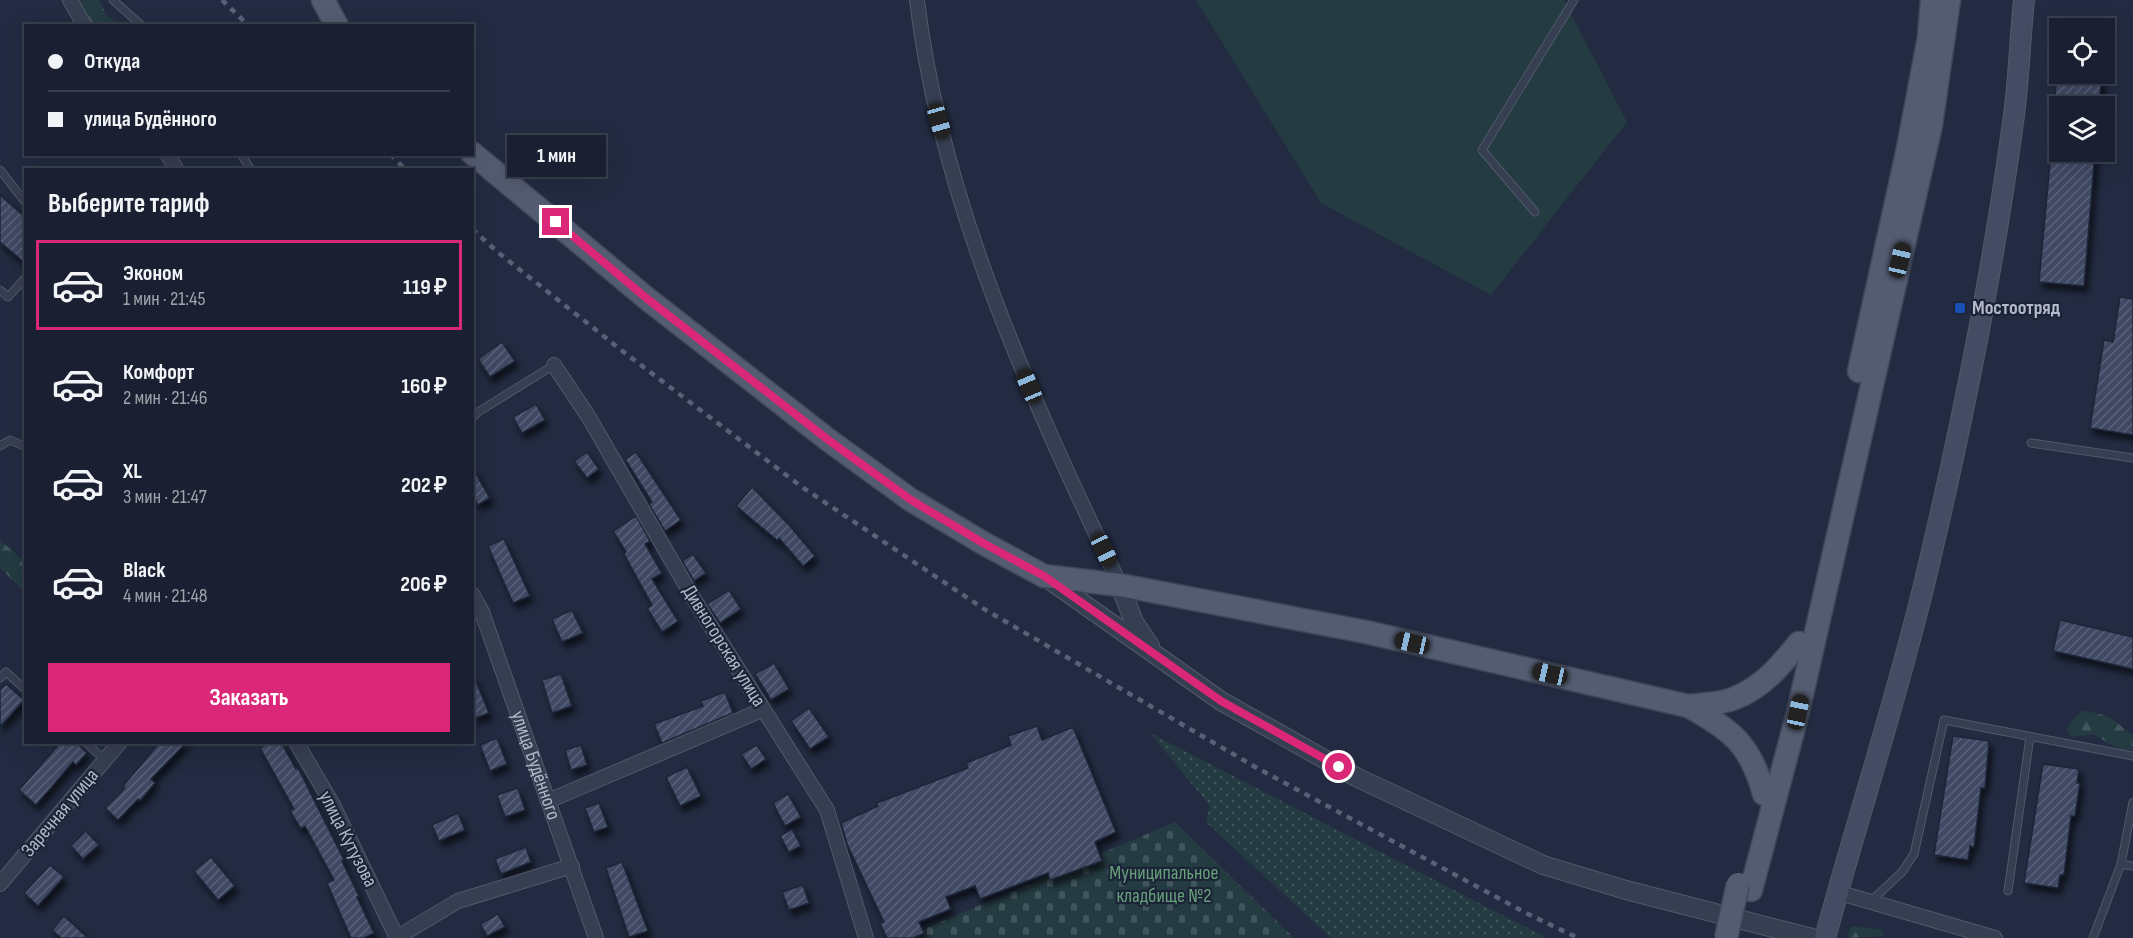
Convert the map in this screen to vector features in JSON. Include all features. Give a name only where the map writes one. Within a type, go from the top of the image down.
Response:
[{"type":"main road","points":[[323,0],[337,24]]},
{"type":"main road","points":[[1726,938],[1745,887],[1798,712],[1805,644],[1907,153],[1929,37],[1932,0]]},
{"type":"main road","points":[[1740,938],[1745,887],[1764,794],[1805,644],[1931,125],[1949,0]]},
{"type":"main road","points":[[1824,938],[1883,739],[1923,585],[1982,316],[2014,114],[2024,0]]},
{"type":"main road","points":[[474,155],[645,297],[827,439],[911,500],[1044,576],[1120,585],[1366,632],[1688,706],[1719,723],[1742,743],[1758,774],[1764,794]]},
{"type":"main road","points":[[1688,706],[1734,699],[1761,684],[1805,644]]},
{"type":"street","points":[[70,0],[84,24]]},
{"type":"street","points":[[917,0],[934,103],[986,274],[1020,366],[1055,448],[1120,585],[1134,622],[1157,657]]},
{"type":"street","name":"Дивногорская улица","points":[[554,365],[588,416],[695,601],[827,810],[866,938]]},
{"type":"street","points":[[1044,576],[1221,701],[1356,777],[1543,866],[1812,938]]},
{"type":"street","name":"улица Будённого","points":[[474,598],[482,612],[596,938]]},
{"type":"street","points":[[548,801],[762,710]]},
{"type":"street","name":"Заречная улица","points":[[0,884],[118,744]]},
{"type":"street","name":"улица Кутузова","points":[[297,744],[333,806],[397,938],[458,901],[572,866]]},
{"type":"street","points":[[1837,892],[1995,938]]},
{"type":"lane","points":[[113,0],[140,24]]},
{"type":"lane","points":[[1535,212],[1482,150],[1574,0]]},
{"type":"lane","points":[[0,170],[24,200]]},
{"type":"lane","points":[[0,290],[8,297],[24,279]]},
{"type":"lane","points":[[474,416],[554,365]]},
{"type":"lane","points":[[0,446],[10,440],[24,446]]},
{"type":"lane","points":[[2031,443],[2133,458]]},
{"type":"lane","points":[[0,678],[6,672],[24,688]]},
{"type":"lane","points":[[1870,902],[1902,872],[1914,854],[1944,720],[2133,756]]},
{"type":"lane","points":[[2008,891],[2030,737]]},
{"type":"lane","points":[[87,744],[105,760]]},
{"type":"lane","points":[[2093,938],[2121,864],[2133,802]]},
{"type":"lane","points":[[2121,864],[2133,866]]},
{"type":"green space","points":[[76,0],[99,0],[107,16],[119,24],[89,24]]},
{"type":"green space","points":[[1196,0],[1564,0],[1627,122],[1491,295],[1321,203]]},
{"type":"green space","points":[[0,540],[24,561],[24,591],[0,568]]},
{"type":"green space","points":[[2081,711],[2114,720],[2133,735],[2133,750],[2120,750],[2093,734],[2072,737],[2066,730]]},
{"type":"green space","points":[[1150,733],[1547,938],[1331,938],[1206,822],[1210,806]]},
{"type":"green space","name":"Муниципальное кладбище №2","points":[[1175,822],[1294,938],[903,938]]},
{"type":"green space","points":[[1851,926],[1879,929],[1884,936],[1847,938]]},
{"type":"building","points":[[2056,84],[2101,84],[2100,96],[2055,96]]},
{"type":"building","points":[[2050,162],[2094,162],[2084,286],[2039,282]]},
{"type":"building","points":[[0,195],[24,216],[24,262],[0,242]]},
{"type":"building","points":[[2120,297],[2133,299],[2133,435],[2090,428],[2104,340],[2113,342]]},
{"type":"building","points":[[502,342],[515,361],[490,377],[478,359]]},
{"type":"building","points":[[536,404],[545,420],[522,433],[513,417]]},
{"type":"building","points":[[587,452],[599,469],[587,478],[574,461]]},
{"type":"building","points":[[636,452],[681,520],[665,531],[649,504],[652,502],[625,459]]},
{"type":"building","points":[[474,470],[490,498],[478,505],[474,498]]},
{"type":"building","points":[[752,487],[815,556],[803,566],[779,538],[778,541],[736,506]]},
{"type":"building","points":[[636,516],[650,541],[645,544],[662,573],[652,579],[678,621],[662,632],[647,608],[652,605],[613,531]]},
{"type":"building","points":[[504,539],[530,596],[513,603],[488,546]]},
{"type":"building","points":[[693,554],[706,573],[694,581],[682,561]]},
{"type":"building","points":[[729,590],[741,609],[720,623],[707,604]]},
{"type":"building","points":[[572,610],[583,633],[562,642],[552,619]]},
{"type":"building","points":[[2060,620],[2133,637],[2133,669],[2053,651]]},
{"type":"building","points":[[774,663],[789,689],[771,700],[755,674]]},
{"type":"building","points":[[561,674],[572,706],[552,713],[542,680]]},
{"type":"building","points":[[474,676],[489,713],[476,718],[474,714]]},
{"type":"building","points":[[6,684],[24,700],[0,727],[0,690]]},
{"type":"building","points":[[725,692],[733,713],[662,743],[654,724],[703,706],[701,701]]},
{"type":"building","points":[[809,708],[829,737],[810,749],[791,721]]},
{"type":"building","points":[[1037,726],[1042,740],[1073,727],[1116,832],[1095,842],[1102,861],[1050,880],[1048,873],[980,899],[975,886],[946,897],[951,909],[919,922],[924,933],[913,938],[887,938],[880,923],[884,922],[847,844],[841,823],[878,806],[877,803],[968,768],[966,763],[1011,745],[1008,736]]},
{"type":"building","points":[[1953,736],[1989,741],[1985,788],[1981,788],[1974,847],[1970,846],[1968,860],[1934,855]]},
{"type":"building","points":[[497,738],[507,764],[490,771],[480,745]]},
{"type":"building","points":[[59,744],[78,744],[87,753],[76,765],[73,762],[36,805],[19,790]]},
{"type":"building","points":[[158,744],[185,744],[151,779],[155,783],[140,801],[138,799],[118,820],[105,808],[125,788],[123,786]]},
{"type":"building","points":[[267,744],[282,744],[296,769],[298,768],[344,860],[342,861],[374,933],[364,938],[351,938],[327,883],[334,880],[305,826],[301,829],[290,811],[294,809],[260,748]]},
{"type":"building","points":[[581,745],[587,765],[571,770],[565,750]]},
{"type":"building","points":[[757,745],[766,759],[751,769],[741,754]]},
{"type":"building","points":[[2043,764],[2079,769],[2077,783],[2080,783],[2075,816],[2071,816],[2064,875],[2060,875],[2058,888],[2024,883]]},
{"type":"building","points":[[687,767],[701,796],[680,806],[666,777]]},
{"type":"building","points":[[518,788],[525,810],[505,817],[497,795]]},
{"type":"building","points":[[788,794],[801,817],[785,826],[773,803]]},
{"type":"building","points":[[599,803],[608,827],[594,832],[585,808]]},
{"type":"building","points":[[458,813],[465,830],[439,841],[432,825]]},
{"type":"building","points":[[792,829],[801,846],[789,852],[780,836]]},
{"type":"building","points":[[86,831],[99,845],[83,859],[71,846]]},
{"type":"building","points":[[526,847],[531,862],[501,874],[495,859]]},
{"type":"building","points":[[211,857],[235,886],[218,900],[194,871]]},
{"type":"building","points":[[622,862],[648,931],[629,937],[606,868]]},
{"type":"building","points":[[50,865],[64,877],[38,906],[24,893]]},
{"type":"building","points":[[803,885],[809,903],[789,910],[782,892]]},
{"type":"building","points":[[498,914],[505,927],[487,936],[480,924]]},
{"type":"building","points":[[64,916],[88,938],[61,938],[52,930]]},
{"type":"railway","points":[[222,0],[247,24]]},
{"type":"railway","points":[[392,156],[404,168]]},
{"type":"railway","points":[[474,231],[625,353],[802,487],[984,609],[1257,768],[1526,913],[1578,938]]},
{"type":"place","name":"Мостоотряд","points":[[1960,308]]},
{"type":"route","points":[[556,222],[645,297],[827,439],[911,500],[1044,576],[1221,701],[1339,767]]}]
